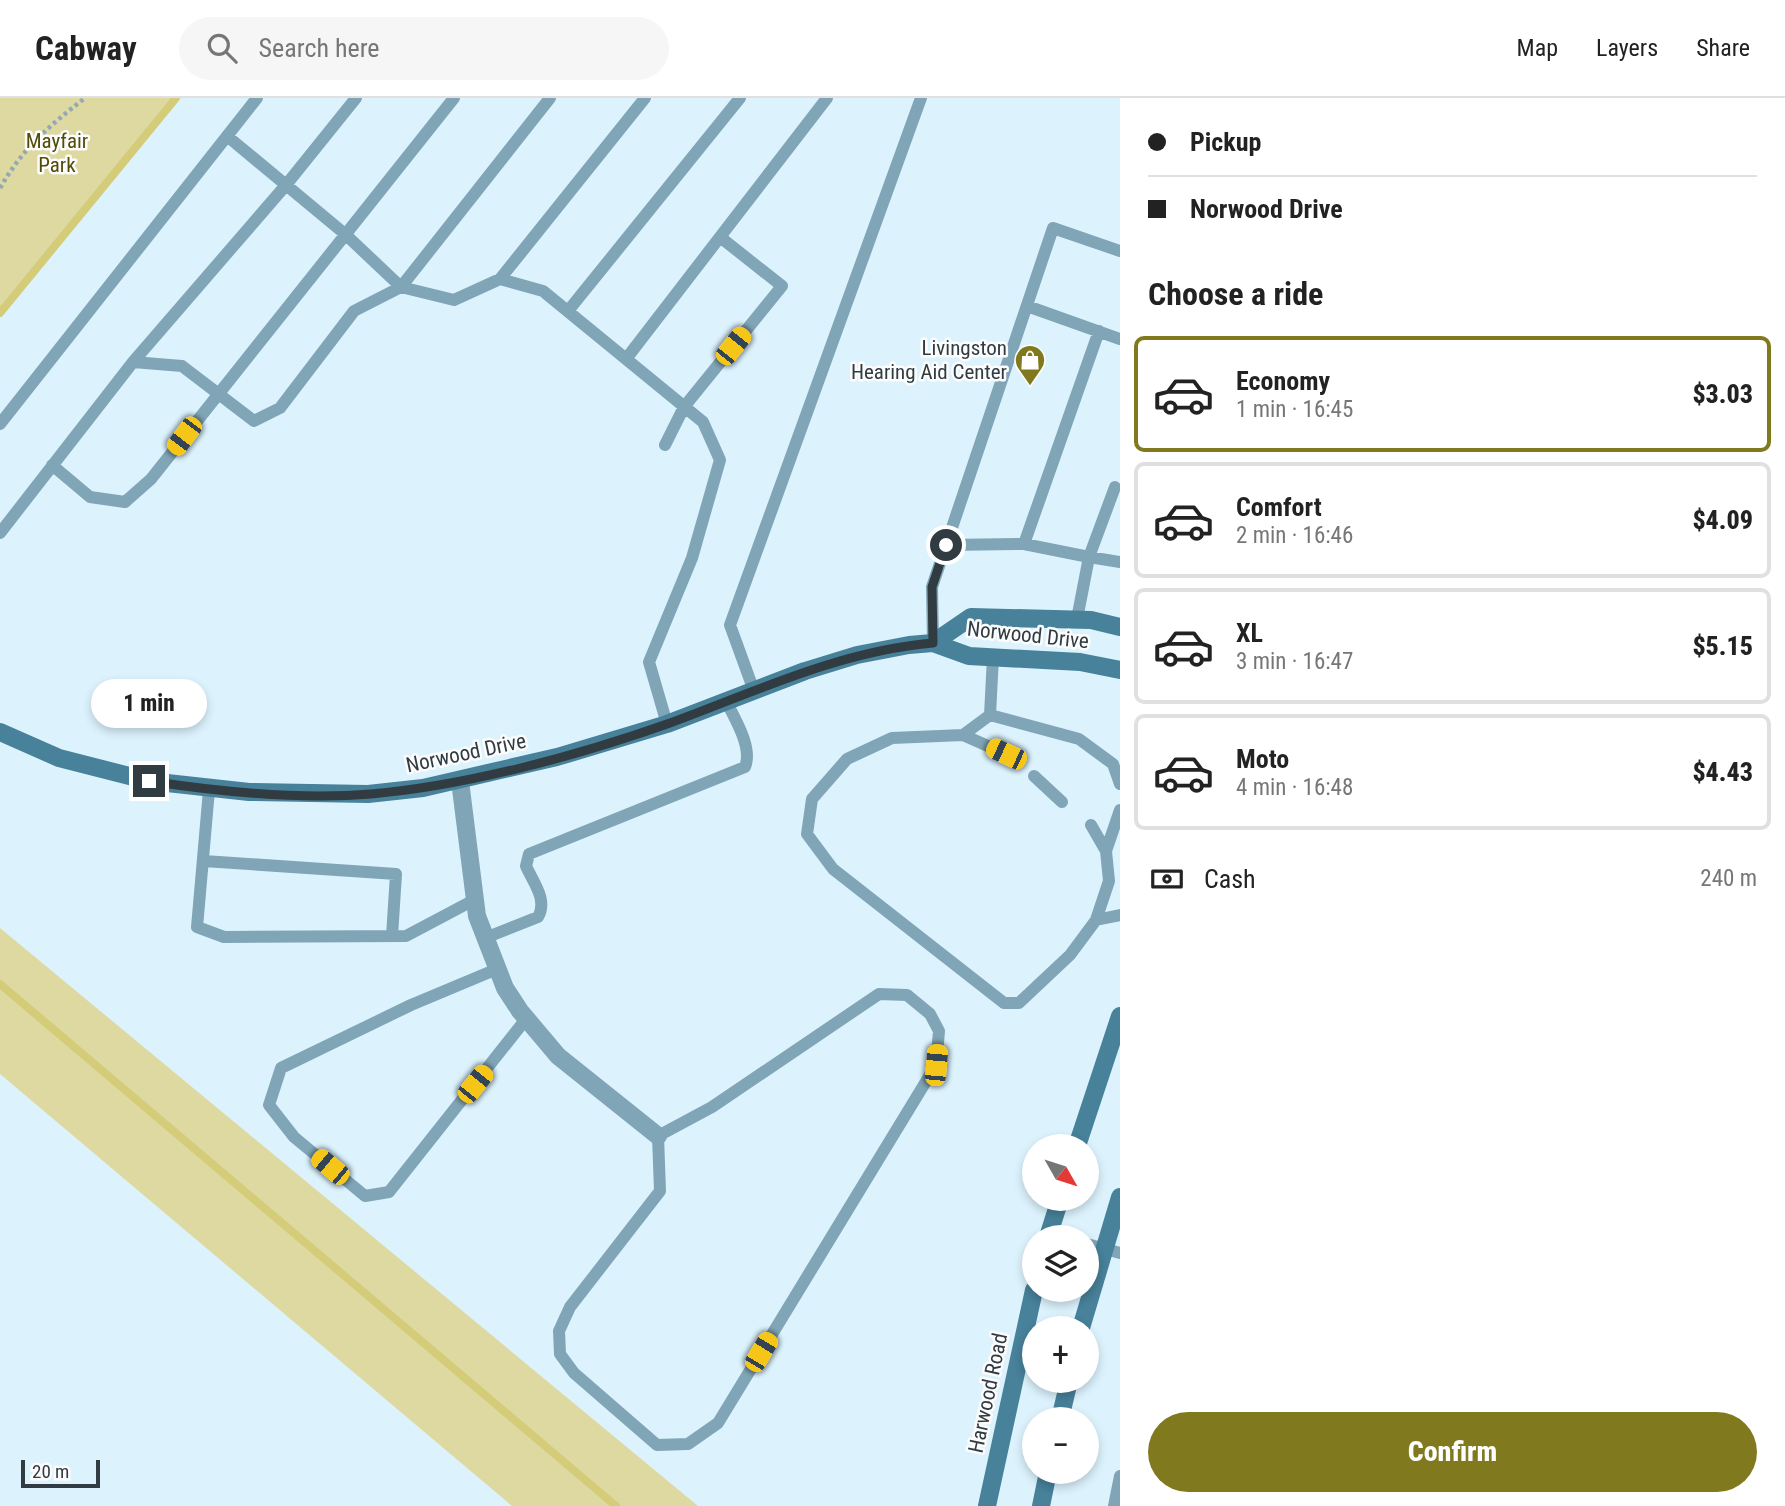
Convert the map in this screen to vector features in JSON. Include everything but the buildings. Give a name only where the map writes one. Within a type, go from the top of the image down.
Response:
[{"type":"main road","name":"Norwood Drive","points":[[0,732],[60,758],[149,781],[209,790],[368,794],[460,781],[557,757],[667,724],[857,655],[933,643],[971,617],[1077,619],[1120,627]]},
{"type":"main road","name":"Norwood Drive","points":[[933,643],[969,656],[1080,662],[1120,670]]},
{"type":"main road","points":[[1081,1134],[1120,1016]]},
{"type":"main road","points":[[1084,1316],[1120,1196]]},
{"type":"main road","name":"Harwood Road","points":[[987,1506],[1031,1302]]},
{"type":"main road","points":[[1041,1506],[1046,1484]]},
{"type":"street","points":[[460,781],[474,900],[485,939],[505,988],[526,1019],[558,1056],[657,1136]]},
{"type":"lane","points":[[0,424],[257,98]]},
{"type":"lane","points":[[0,533],[133,362],[286,186],[356,98]]},
{"type":"lane","points":[[52,465],[90,497],[125,502],[151,479],[454,98]]},
{"type":"lane","points":[[133,362],[182,366],[254,421],[280,408],[354,311],[401,287],[550,98]]},
{"type":"lane","points":[[227,136],[345,234],[401,287],[454,300],[500,279],[645,98]]},
{"type":"lane","points":[[568,310],[740,98]]},
{"type":"lane","points":[[626,359],[827,98]]},
{"type":"lane","points":[[754,691],[730,625],[921,98]]},
{"type":"lane","points":[[933,643],[932,587],[1053,228],[1120,251]]},
{"type":"lane","points":[[665,445],[684,407],[782,286],[720,237]]},
{"type":"lane","points":[[500,279],[543,291],[568,310],[703,422],[720,460],[692,558],[649,662],[667,724]]},
{"type":"lane","points":[[1027,306],[1120,339]]},
{"type":"lane","points":[[1024,544],[1099,331]]},
{"type":"lane","points":[[1077,619],[1089,557],[1115,487]]},
{"type":"lane","points":[[946,545],[1024,544],[1120,562]]},
{"type":"lane","points":[[990,715],[993,657]]},
{"type":"lane","points":[[485,939],[538,917],[542,899],[526,866],[529,854],[745,768],[748,760],[745,745],[726,701]]},
{"type":"lane","points":[[963,734],[990,715]]},
{"type":"lane","points":[[990,715],[1079,739],[1114,764],[1120,784]]},
{"type":"lane","points":[[1006,754],[963,734],[892,738],[847,759],[812,799],[807,834],[833,869],[1004,1003],[1019,1003],[1070,955],[1097,920],[1109,881],[1106,851],[1091,825]]},
{"type":"lane","points":[[1034,776],[1062,802]]},
{"type":"lane","points":[[209,790],[197,927],[224,937],[406,936],[474,900]]},
{"type":"lane","points":[[1106,851],[1120,810]]},
{"type":"lane","points":[[204,862],[396,873],[392,936]]},
{"type":"lane","points":[[1097,920],[1120,915]]},
{"type":"lane","points":[[497,969],[411,1005],[281,1068],[269,1105],[295,1137],[365,1196],[389,1192],[526,1019]]},
{"type":"lane","points":[[879,994],[907,995],[930,1014],[939,1031],[936,1065],[718,1423],[688,1444],[657,1445],[574,1373],[560,1354],[559,1331],[570,1307],[660,1191],[657,1136],[712,1107],[879,994]]},
{"type":"lane","points":[[1114,1506],[1120,1476]]},
{"type":"path","points":[[0,188],[18,157],[53,123],[85,98]]},
{"type":"green space","name":"Mayfair Park","points":[[0,98],[174,98],[0,308]]},
{"type":"green space","points":[[0,928],[698,1506],[512,1506],[0,1074]]},
{"type":"waterway","points":[[0,313],[176,98]]},
{"type":"waterway","points":[[0,984],[616,1506]]},
{"type":"place","name":"Livingston Hearing Aid Center","points":[[1030,387]]},
{"type":"route","points":[[149,781],[209,790],[368,794],[460,781],[557,757],[667,724],[805,671],[857,655],[933,643],[932,587],[946,545]]}]
